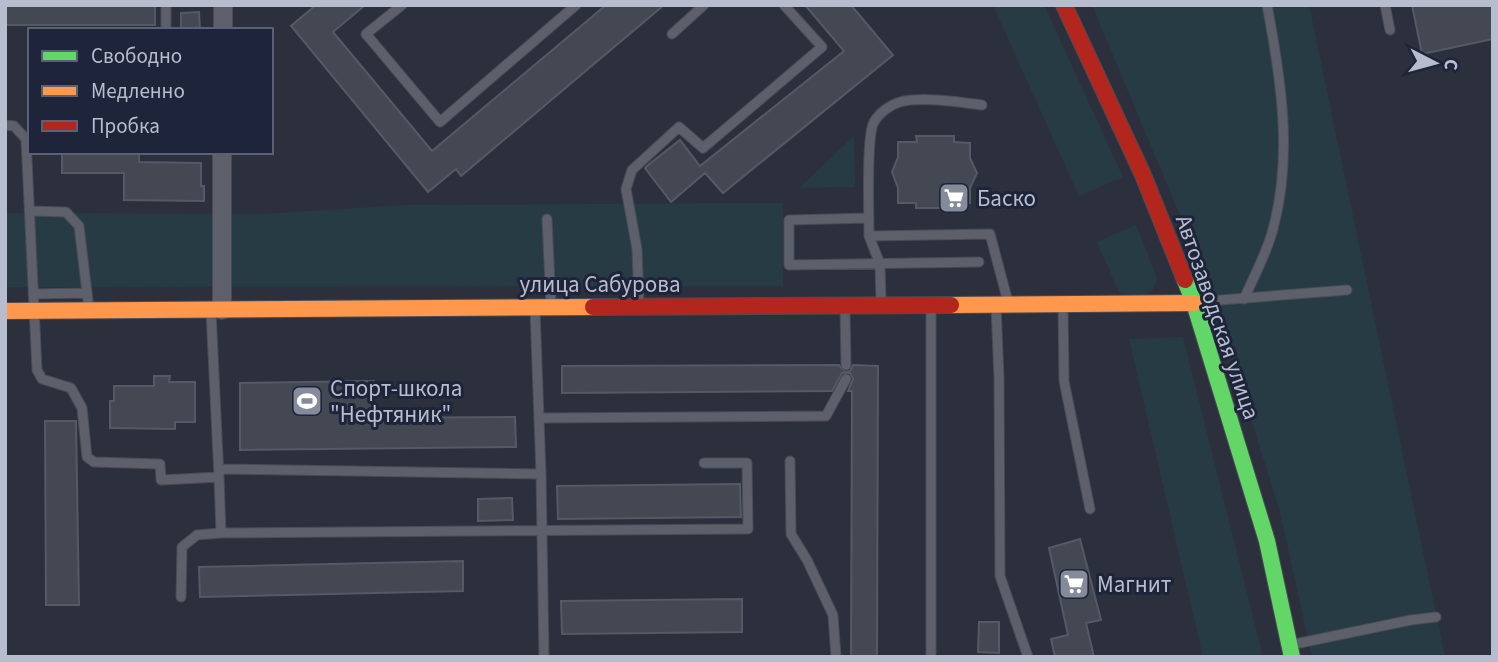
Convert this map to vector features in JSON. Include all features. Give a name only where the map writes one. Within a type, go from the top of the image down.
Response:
[{"type":"street","points":[[223,5],[223,28]]},
{"type":"street","name":"Автозаводская улица","points":[[1064,5],[1143,175],[1194,303],[1255,496],[1291,651]]},
{"type":"street","points":[[216,310],[222,154]]},
{"type":"street","name":"улица Сабурова","points":[[5,311],[1194,303]]},
{"type":"lane","points":[[166,5],[166,28]]},
{"type":"lane","points":[[402,5],[366,34],[440,122],[576,5]]},
{"type":"lane","points":[[672,34],[704,5]]},
{"type":"lane","points":[[639,307],[637,249],[626,188],[632,170],[680,127],[703,148],[822,47],[784,5]]},
{"type":"lane","points":[[1244,299],[1273,230],[1285,158],[1278,66],[1267,5]]},
{"type":"lane","points":[[1385,5],[1390,30]]},
{"type":"lane","points":[[881,305],[880,264],[869,236],[869,155],[872,124],[885,109],[901,102],[947,101],[982,105]]},
{"type":"lane","points":[[5,125],[14,126],[26,139],[37,370],[42,379],[71,388],[82,408],[87,457],[94,462],[160,464],[161,480],[219,473],[541,474]]},
{"type":"lane","points":[[30,211],[66,212],[79,226],[89,310]]},
{"type":"lane","points":[[869,218],[789,220],[789,265],[979,262]]},
{"type":"lane","points":[[544,657],[538,418],[547,219]]},
{"type":"lane","points":[[869,236],[990,234],[1002,304],[999,378],[1000,576],[1028,657]]},
{"type":"lane","points":[[1194,303],[1347,290]]},
{"type":"lane","points":[[33,294],[88,293]]},
{"type":"lane","points":[[931,304],[931,657]]},
{"type":"lane","points":[[1063,304],[1064,381],[1090,509]]},
{"type":"lane","points":[[845,305],[846,365]]},
{"type":"lane","points":[[216,310],[221,533]]},
{"type":"lane","points":[[538,418],[826,416],[846,379]]},
{"type":"lane","points":[[790,461],[790,534],[807,560],[833,615],[836,657]]},
{"type":"lane","points":[[181,597],[182,547],[197,535],[748,529],[747,463],[704,463]]},
{"type":"lane","points":[[1291,651],[1411,620],[1436,617]]},
{"type":"shaded area","points":[[993,5],[1044,5],[1123,177],[1079,196]]},
{"type":"shaded area","points":[[1092,5],[1309,5],[1445,657],[1312,657],[1280,512],[1210,287]]},
{"type":"shaded area","points":[[854,136],[855,187],[799,188]]},
{"type":"shaded area","points":[[783,203],[783,286],[5,287],[5,213],[262,214],[406,205]]},
{"type":"shaded area","points":[[1136,225],[1157,277],[1153,290],[1142,296],[1119,292],[1097,242]]},
{"type":"shaded area","points":[[1183,337],[1263,657],[1203,657],[1129,339]]},
{"type":"building","points":[[5,5],[155,5],[155,25],[5,25]]},
{"type":"building","points":[[316,5],[365,5],[333,32],[432,151],[606,5],[664,5],[461,176],[456,169],[428,192],[291,26]]},
{"type":"building","points":[[805,5],[851,5],[893,55],[723,193],[705,173],[671,202],[645,168],[648,165],[680,140],[700,166],[844,51]]},
{"type":"building","points":[[1412,5],[1493,5],[1493,39],[1422,54]]},
{"type":"building","points":[[199,12],[200,28],[181,28],[181,13]]},
{"type":"building","points":[[916,136],[954,136],[954,142],[970,143],[970,158],[977,173],[970,188],[970,203],[956,203],[956,208],[916,208],[916,203],[898,203],[898,188],[892,172],[898,157],[898,142],[917,142]]},
{"type":"building","points":[[62,154],[139,154],[139,162],[201,163],[204,201],[124,200],[124,173],[62,173]]},
{"type":"building","points":[[839,365],[845,372],[850,371],[853,365],[878,366],[877,657],[851,657],[852,391],[848,391],[853,379],[850,373],[842,373],[832,391],[562,393],[562,366]]},
{"type":"building","points":[[154,376],[170,376],[169,382],[195,382],[195,422],[175,422],[175,429],[110,428],[110,401],[114,401],[114,386],[154,386]]},
{"type":"building","points":[[374,381],[374,418],[515,417],[516,447],[240,450],[240,383]]},
{"type":"building","points":[[45,421],[76,421],[79,605],[46,605]]},
{"type":"building","points":[[740,484],[741,517],[558,519],[557,486]]},
{"type":"building","points":[[512,498],[513,520],[478,521],[478,499]]},
{"type":"building","name":"Магнит","points":[[1080,539],[1101,620],[1086,623],[1094,657],[1055,657],[1051,639],[1068,635],[1049,548]]},
{"type":"building","points":[[463,561],[463,591],[200,597],[199,567]]},
{"type":"building","points":[[742,599],[742,632],[562,634],[561,601]]},
{"type":"building","points":[[979,622],[999,622],[999,653],[978,652]]},
{"type":"traffic: fast","points":[[1185,280],[1267,541],[1292,657]]},
{"type":"traffic: slow","points":[[951,305],[1194,303]]},
{"type":"traffic: slow","points":[[5,311],[593,307]]},
{"type":"traffic: jam","points":[[1064,5],[1143,175],[1185,280]]},
{"type":"traffic: jam","points":[[593,307],[951,305]]},
{"type":"place","name":"Баско","points":[[954,198]]},
{"type":"place","name":"Спорт-школа \"Нефтяник\"","points":[[307,401]]},
{"type":"place","name":"Магнит","points":[[1074,584]]}]
